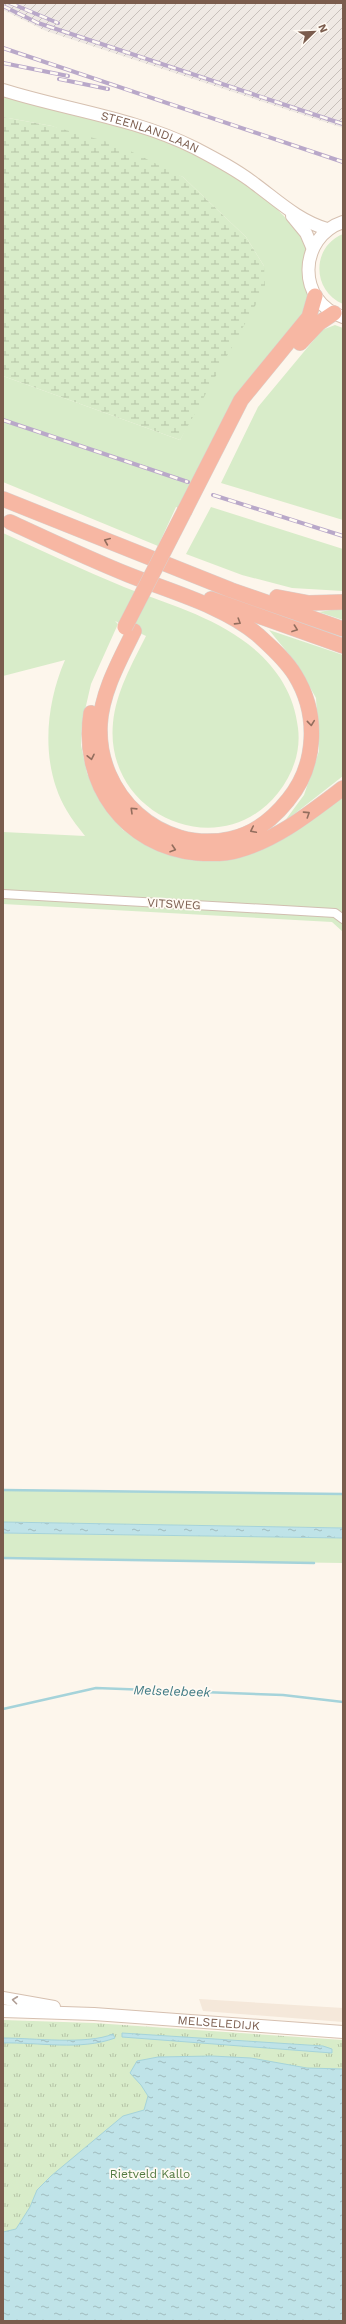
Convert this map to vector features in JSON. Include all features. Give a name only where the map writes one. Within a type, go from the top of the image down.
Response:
[{"type":"highway","points":[[315,296],[309,317],[241,400],[189,512],[130,629],[98,687],[91,711],[89,745],[94,771],[102,791],[128,825],[153,842],[178,851],[210,854],[238,851],[263,842],[311,812],[343,788]]},
{"type":"highway","points":[[189,512],[249,405],[311,330],[338,315]]},
{"type":"highway","points":[[3,499],[231,590],[343,629]]},
{"type":"highway","points":[[6,520],[115,569],[234,619],[256,634],[287,663],[296,676],[310,713],[312,735],[311,752],[297,790],[276,816],[254,831],[231,839],[190,841],[158,829],[139,817],[125,802],[113,785],[104,766],[100,743],[100,723],[110,681],[130,629]]},
{"type":"highway","points":[[6,520],[169,583],[343,646]]},
{"type":"highway","points":[[143,556],[288,600],[309,603],[343,602]]},
{"type":"main road","name":"STEENLANDLAAN","points":[[3,90],[150,129],[194,148],[227,166],[283,206],[312,224],[327,230]]},
{"type":"main road","name":"STEENLANDLAAN","points":[[283,206],[306,233],[312,247]]},
{"type":"main road","points":[[338,315],[315,296],[310,287],[307,267],[312,247],[327,230],[343,222]]},
{"type":"main road","name":"MELSELEDIJK","points":[[3,1998],[94,2014]]},
{"type":"main road","name":"MELSELEDIJK","points":[[3,2011],[94,2014],[343,2032]]},
{"type":"street","name":"VITSWEG","points":[[3,894],[334,913],[343,919]]},
{"type":"shaded area","points":[[3,3],[343,3],[343,128],[46,31],[3,10]]},
{"type":"shaded area","points":[[199,1999],[343,2008],[343,2022],[203,2011]]},
{"type":"green space","points":[[3,96],[129,128],[172,143],[196,154],[241,181],[269,202],[294,227],[307,247],[303,259],[302,275],[308,295],[307,306],[180,508],[176,507],[158,546],[3,482],[3,376],[180,440],[264,266],[246,237],[183,177],[52,126],[3,117]]},
{"type":"green space","points":[[3,117],[52,126],[118,145],[183,177],[246,237],[264,266],[265,288],[180,440],[3,376]]},
{"type":"green space","points":[[343,234],[343,304],[333,298],[325,289],[321,280],[319,269],[321,258],[325,249],[333,240]]},
{"type":"green space","points":[[335,325],[343,328],[343,520],[221,483],[258,407],[322,330]]},
{"type":"green space","points":[[211,507],[343,549],[343,591],[292,588],[242,575],[186,554]]},
{"type":"green space","points":[[3,533],[109,581],[204,618],[234,634],[248,644],[275,670],[288,691],[296,715],[299,737],[295,762],[283,786],[278,793],[254,815],[226,826],[198,827],[170,820],[146,805],[127,783],[115,755],[113,723],[117,700],[130,668],[146,636],[115,621],[118,624],[91,684],[82,723],[81,745],[87,773],[96,794],[123,830],[151,847],[210,859],[343,795],[343,932],[332,922],[3,904],[3,832],[85,836],[73,821],[58,793],[52,775],[49,756],[48,736],[53,697],[65,660],[3,676]]},
{"type":"green space","points":[[343,608],[343,620],[319,612]]},
{"type":"green space","points":[[269,630],[343,655],[343,776],[284,822],[304,795],[319,751],[316,698],[297,664]]},
{"type":"green space","points":[[3,1490],[343,1494],[343,1528],[3,1522]]},
{"type":"green space","points":[[3,1533],[343,1538],[343,1563],[3,1558]]},
{"type":"green space","name":"Rietveld Kallo","points":[[3,2020],[94,2023],[343,2040],[343,2321],[3,2321]]},
{"type":"water","points":[[3,1522],[343,1528],[343,1538],[3,1533]]},
{"type":"water","points":[[122,2033],[323,2046],[332,2049],[332,2053],[122,2037]]},
{"type":"water","points":[[113,2034],[115,2038],[88,2044],[59,2045],[3,2043],[3,2038],[75,2040],[102,2037]]},
{"type":"water","name":"Rietveld Kallo","points":[[212,2056],[251,2058],[307,2068],[343,2069],[343,2321],[3,2321],[3,2232],[16,2229],[30,2207],[37,2190],[51,2176],[123,2116],[144,2110],[148,2096],[141,2085],[130,2073],[137,2061],[158,2057]]},
{"type":"waterway","points":[[3,1490],[343,1494]]},
{"type":"waterway","points":[[3,1558],[314,1563]]},
{"type":"waterway","name":"Melselebeek","points":[[3,1709],[96,1688],[283,1695],[343,1702]]},
{"type":"railway","points":[[10,3],[58,23]]},
{"type":"railway","points":[[3,6],[38,23],[343,124]]},
{"type":"railway","points":[[3,48],[343,162]]},
{"type":"railway","points":[[3,63],[68,76]]},
{"type":"railway","points":[[59,79],[108,89]]},
{"type":"railway","points":[[3,420],[188,482]]},
{"type":"railway","points":[[213,495],[343,536]]}]
